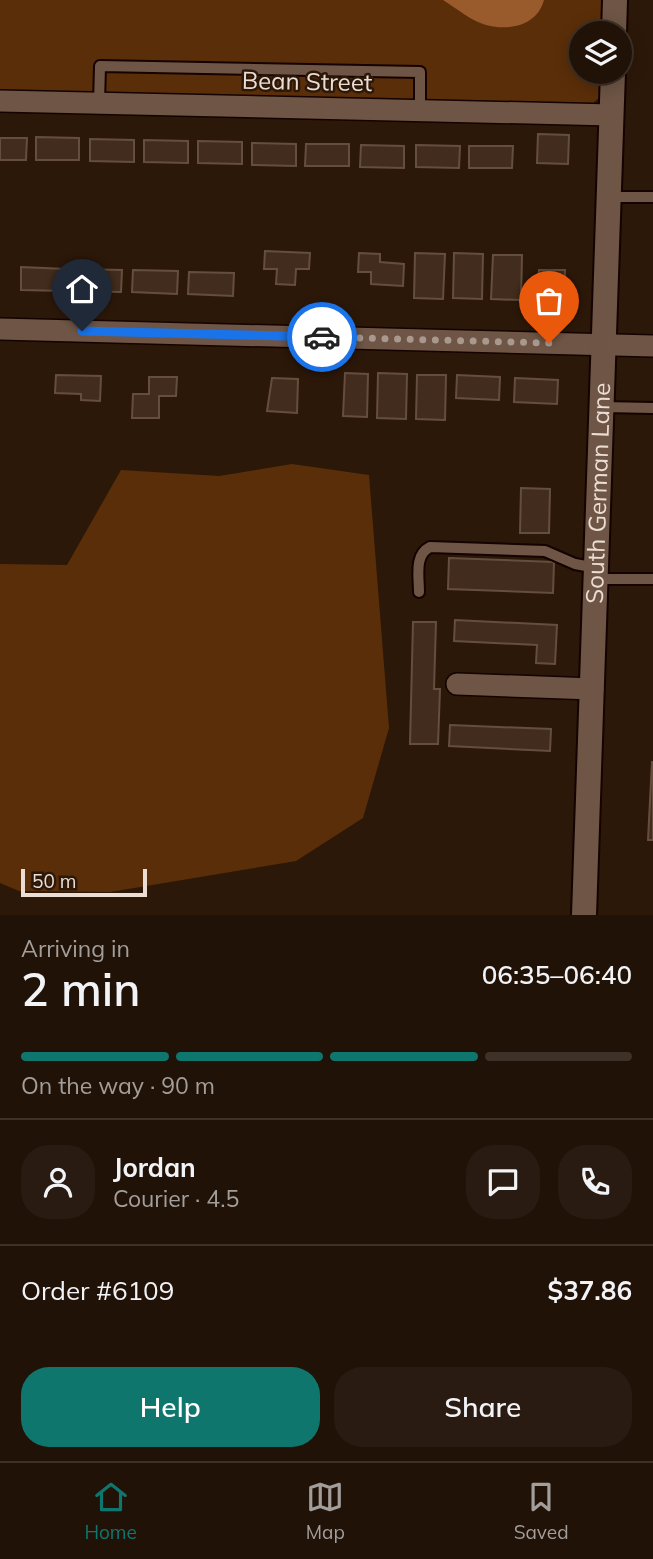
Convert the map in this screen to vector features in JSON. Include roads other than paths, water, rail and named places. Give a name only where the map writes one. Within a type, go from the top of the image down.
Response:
[{"type":"street","points":[[614,21],[615,0]]},
{"type":"street","name":"South German Lane","points":[[584,915],[613,84]]},
{"type":"street","name":"Bean Street","points":[[0,101],[612,115]]},
{"type":"street","points":[[0,329],[653,346]]},
{"type":"street","points":[[457,684],[593,689]]},
{"type":"lane","points":[[99,103],[100,66],[420,72],[420,111]]},
{"type":"lane","points":[[609,197],[653,197]]},
{"type":"lane","points":[[602,407],[653,408]]},
{"type":"lane","points":[[419,592],[419,559],[425,549],[430,547],[545,551],[597,574],[653,579]]}]
